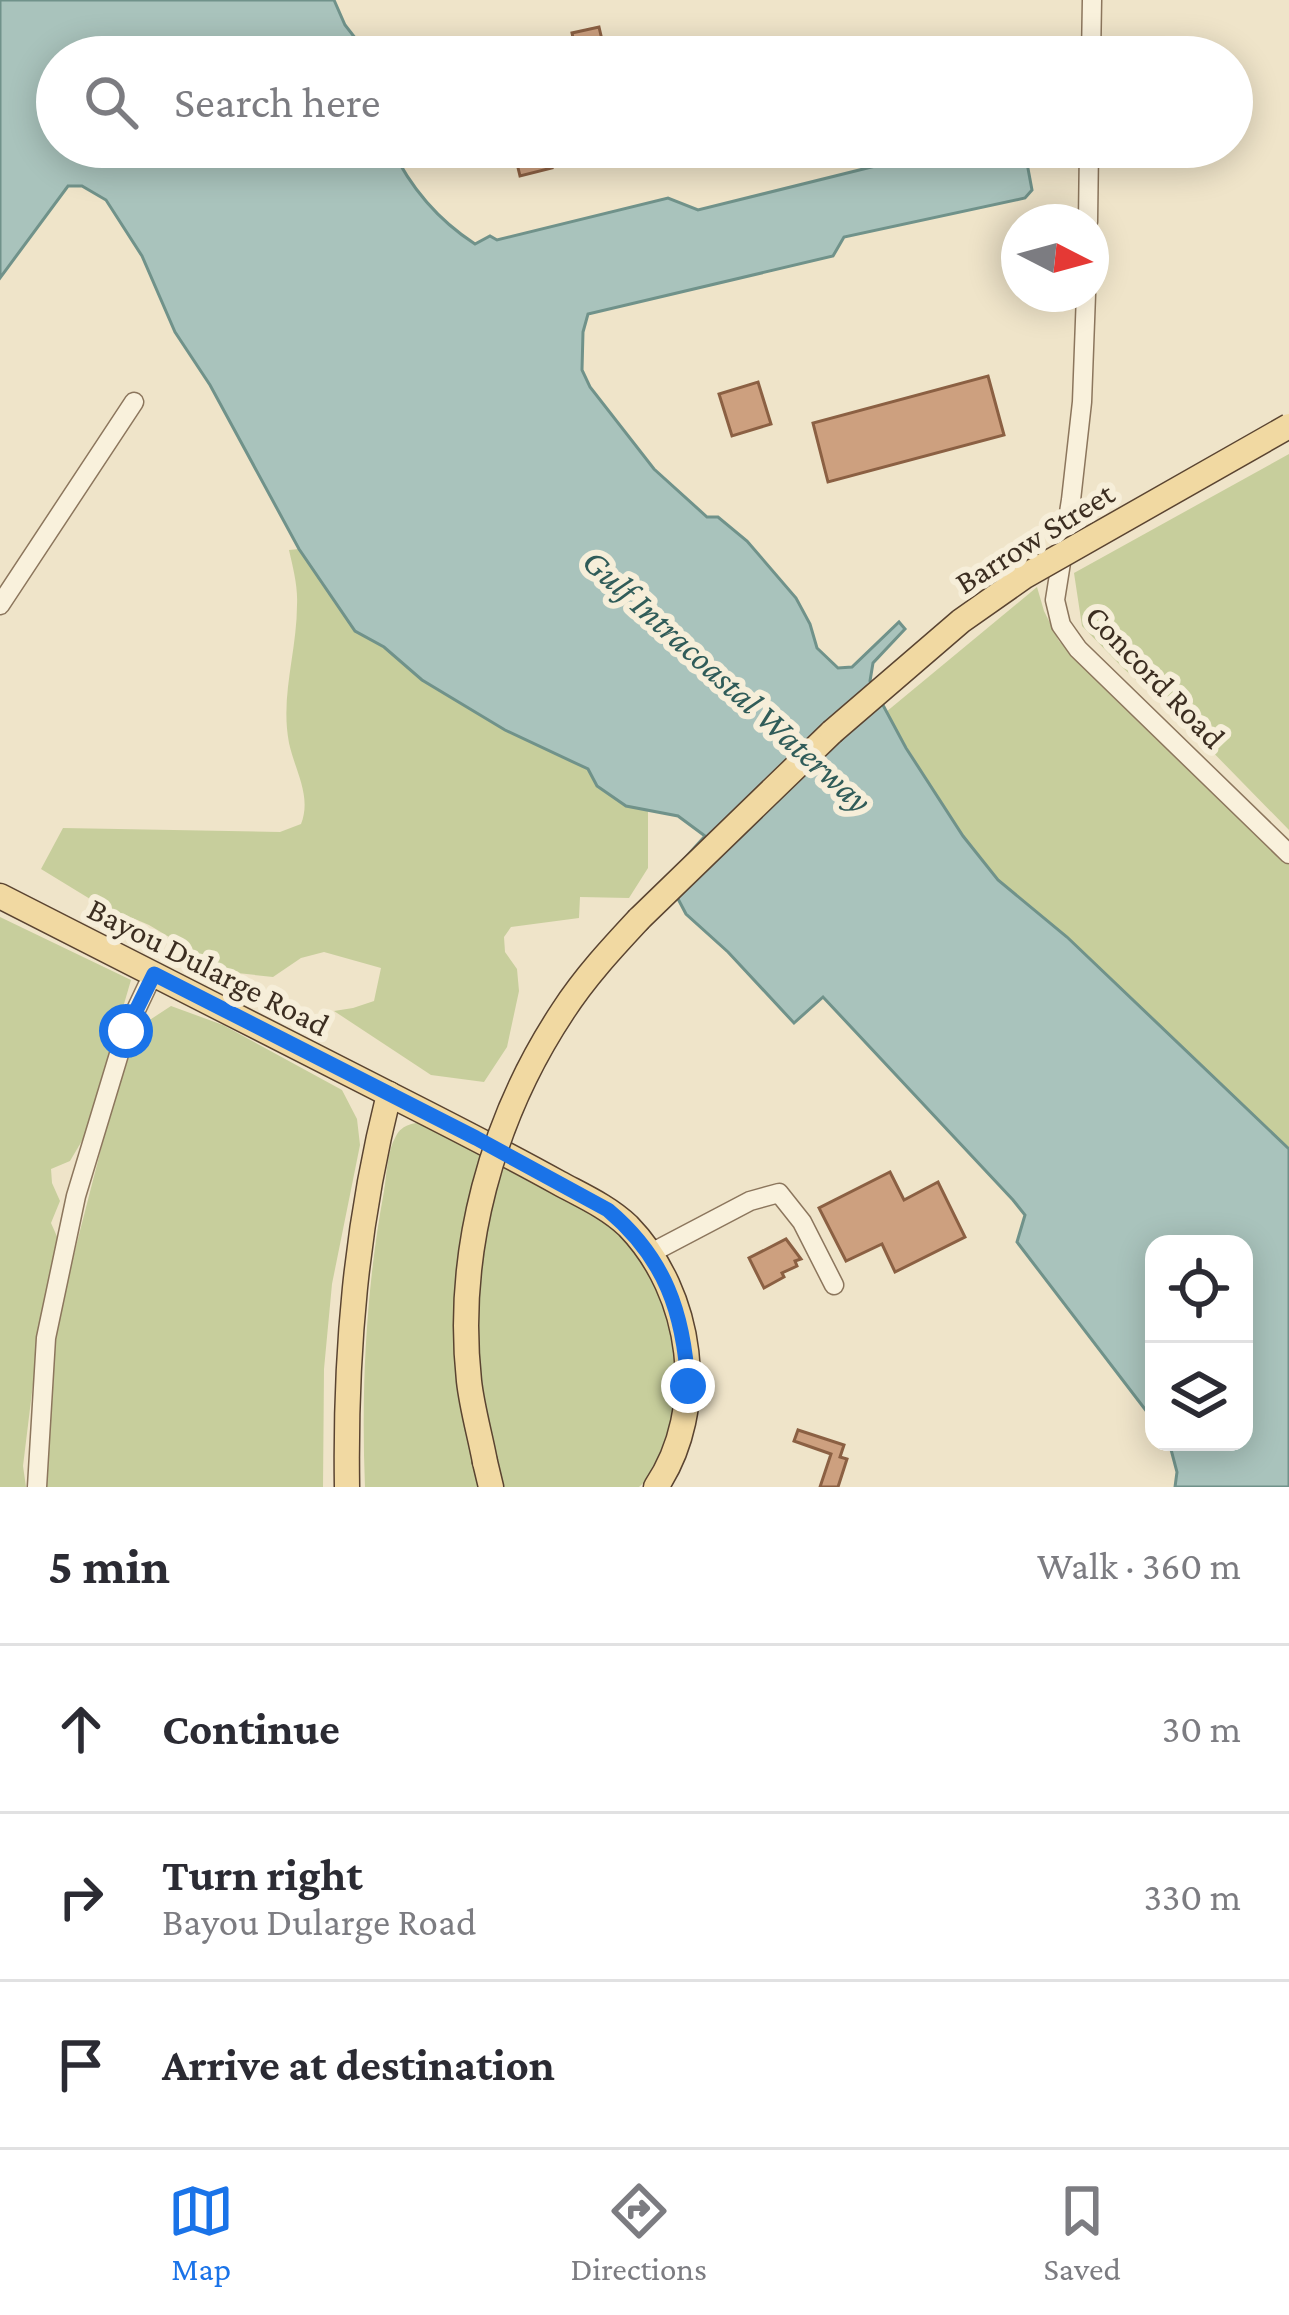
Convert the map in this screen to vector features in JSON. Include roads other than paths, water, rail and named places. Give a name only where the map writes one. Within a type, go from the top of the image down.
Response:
[{"type":"main road","name":"Barrow Street","points":[[488,1475],[470,1382],[466,1329],[472,1250],[493,1156],[528,1069],[592,970],[832,732],[948,631],[1025,576],[1289,426]]},
{"type":"main road","name":"Bayou Dularge Road","points":[[0,896],[476,1138],[608,1210],[627,1226],[651,1253],[676,1308],[686,1345],[685,1418],[656,1487]]},
{"type":"main road","points":[[347,1487],[356,1264],[389,1094]]},
{"type":"street","points":[[1091,36],[1092,0]]},
{"type":"street","points":[[1088,204],[1089,168]]},
{"type":"street","name":"Concord Road","points":[[1085,312],[1082,402],[1055,600],[1061,626],[1078,649],[1289,854]]},
{"type":"street","points":[[0,605],[134,402]]},
{"type":"street","points":[[37,1487],[46,1339],[76,1196],[126,1031],[154,974]]},
{"type":"street","points":[[651,1253],[750,1202],[779,1193],[802,1222],[834,1285]]},
{"type":"water","name":"Gulf Intracoastal Waterway","points":[[0,0],[334,0],[354,36],[36,36],[36,168],[403,168],[426,202],[475,244],[490,236],[497,240],[668,198],[698,210],[867,168],[1028,168],[1032,190],[1025,198],[844,237],[833,256],[588,314],[582,370],[654,469],[707,517],[718,517],[747,541],[796,598],[817,648],[838,668],[852,667],[899,622],[905,629],[873,663],[870,681],[906,748],[963,836],[998,880],[1067,937],[1289,1149],[1289,1487],[1175,1487],[1171,1451],[1253,1451],[1253,1235],[1145,1235],[1145,1409],[1017,1242],[1025,1215],[1013,1200],[823,997],[794,1023],[686,914],[667,878],[705,836],[678,816],[626,806],[597,786],[588,769],[505,730],[422,680],[384,647],[355,631],[299,549],[210,385],[175,332],[142,256],[106,200],[82,186],[68,186],[0,278]]}]
